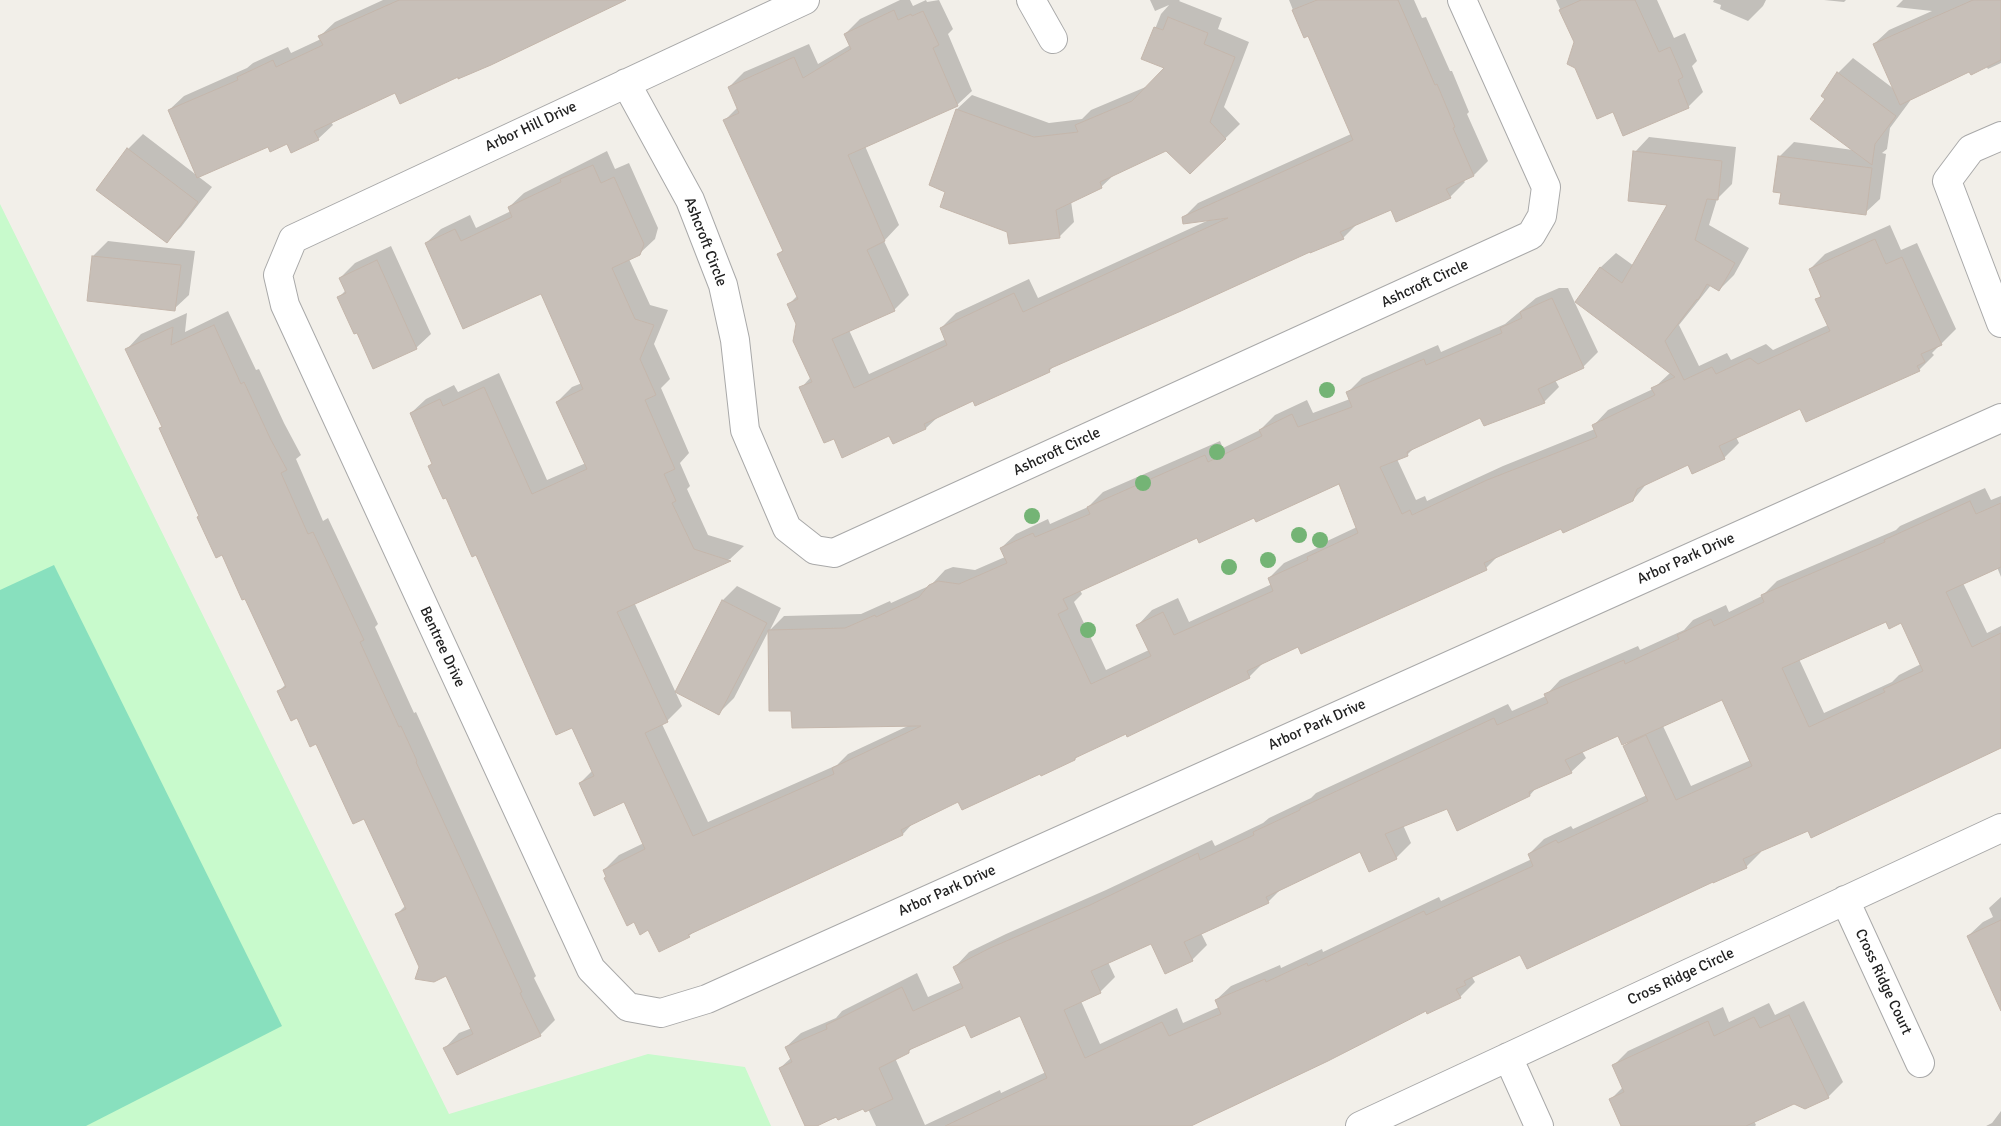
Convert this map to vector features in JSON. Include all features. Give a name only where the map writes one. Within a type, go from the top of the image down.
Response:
[{"type":"street","name":"Arbor Hill Drive","points":[[278,275],[293,239],[805,0]]},
{"type":"street","points":[[1031,0],[1053,39]]},
{"type":"street","name":"Ashcroft Circle","points":[[626,83],[690,200],[723,285],[735,340],[745,430],[787,528],[815,550],[834,553],[1531,235],[1542,216],[1546,187],[1462,0]]},
{"type":"street","points":[[2001,136],[1971,149],[1948,181],[2001,323]]},
{"type":"street","name":"Bentree Drive","points":[[278,275],[285,305],[591,970],[628,1007]]},
{"type":"street","name":"Arbor Park Drive","points":[[628,1007],[660,1013],[707,999],[2001,418]]},
{"type":"street","name":"Cross Ridge Circle","points":[[1360,1126],[2001,828]]},
{"type":"street","name":"Cross Ridge Court","points":[[1845,900],[1920,1063]]},
{"type":"street","points":[[1508,1057],[1539,1126]]},
{"type":"green space","points":[[0,204],[449,1114],[648,1054],[745,1067],[771,1126],[0,1126]]},
{"type":"green space","points":[[54,565],[282,1026],[86,1126],[0,1126],[0,590]]},
{"type":"building","points":[[399,0],[626,0],[491,65],[458,79],[458,77],[400,104],[395,93],[314,131],[319,140],[291,153],[287,144],[270,152],[268,147],[197,178],[168,110],[238,80],[237,77],[273,60],[276,67],[323,45],[318,36]]},
{"type":"building","points":[[1317,0],[1398,0],[1435,85],[1437,84],[1455,127],[1453,128],[1474,176],[1446,189],[1451,198],[1396,222],[1391,210],[1340,232],[1344,239],[1310,252],[1049,369],[1050,372],[975,406],[973,401],[924,424],[926,429],[893,444],[889,436],[842,458],[834,439],[824,443],[799,387],[812,382],[793,341],[796,324],[787,304],[798,299],[777,254],[783,251],[723,120],[739,113],[728,87],[794,57],[803,78],[851,49],[844,34],[894,10],[898,20],[923,11],[939,45],[933,48],[958,106],[848,155],[885,241],[867,250],[895,311],[832,339],[854,388],[947,345],[940,328],[1014,293],[1023,312],[1228,218],[1183,224],[1182,217],[1353,140],[1308,36],[1304,38],[1292,10]]},
{"type":"building","points":[[1581,0],[1635,0],[1659,52],[1670,47],[1683,77],[1678,80],[1689,108],[1623,136],[1613,112],[1597,119],[1575,68],[1567,64],[1574,42],[1559,10]]},
{"type":"building","points":[[1973,0],[2001,0],[2001,60],[1971,75],[1969,72],[1900,105],[1873,44]]},
{"type":"building","points":[[1168,17],[1208,33],[1204,44],[1235,57],[1210,122],[1226,139],[1190,174],[1166,151],[1100,182],[1102,188],[1056,210],[1060,238],[1009,244],[1007,232],[940,207],[945,192],[929,185],[956,109],[1034,137],[1078,132],[1075,125],[1132,101],[1164,68],[1141,59],[1154,27],[1163,30]]},
{"type":"building","points":[[1837,72],[1896,116],[1875,144],[1872,165],[1810,119],[1825,99],[1821,96]]},
{"type":"building","points":[[127,148],[198,202],[167,243],[96,190]]},
{"type":"building","points":[[1633,151],[1722,161],[1718,200],[1707,199],[1695,240],[1735,263],[1719,291],[1707,284],[1698,300],[1665,341],[1684,380],[1712,367],[1716,374],[1750,358],[1758,364],[1830,331],[1815,299],[1821,297],[1809,269],[1875,239],[1886,264],[1902,257],[1942,345],[1921,354],[1925,362],[1917,366],[1920,371],[1806,422],[1800,409],[1719,446],[1725,459],[1692,474],[1688,465],[1637,489],[1633,501],[1563,533],[1561,529],[1484,563],[1487,570],[1301,654],[1298,647],[1247,671],[1250,678],[1127,737],[1126,734],[1041,776],[1040,774],[962,810],[958,802],[901,830],[903,835],[688,935],[690,937],[659,952],[648,930],[640,935],[634,922],[627,926],[604,878],[606,877],[603,870],[645,849],[624,802],[594,816],[579,783],[594,776],[572,728],[556,735],[476,555],[472,557],[446,498],[443,499],[428,466],[432,464],[410,413],[440,399],[443,406],[484,387],[532,494],[587,469],[556,402],[583,389],[541,294],[463,329],[425,243],[455,229],[461,241],[512,217],[508,207],[561,182],[560,179],[593,165],[601,183],[614,177],[644,244],[640,255],[612,268],[635,319],[654,325],[640,359],[656,395],[645,400],[675,469],[664,474],[676,501],[672,503],[694,549],[731,561],[617,612],[668,722],[645,733],[693,836],[834,774],[832,768],[921,726],[792,728],[791,711],[769,711],[768,630],[845,628],[875,615],[876,617],[919,597],[929,585],[938,581],[959,584],[1007,563],[1000,548],[1033,533],[1035,537],[1090,514],[1087,507],[1205,455],[1208,462],[1262,436],[1259,430],[1292,414],[1298,427],[1352,407],[1346,392],[1424,359],[1426,365],[1502,333],[1500,328],[1522,318],[1520,312],[1552,298],[1584,368],[1538,389],[1545,403],[1484,426],[1480,418],[1407,452],[1408,456],[1380,467],[1402,514],[1410,510],[1412,515],[1487,480],[1597,437],[1592,425],[1655,395],[1651,388],[1675,377],[1575,302],[1600,267],[1622,283],[1667,205],[1628,201]],"holes":[[[1339,484],[1358,533],[1307,557],[1308,560],[1268,578],[1273,591],[1174,635],[1163,612],[1136,625],[1151,656],[1091,684],[1058,614],[1068,609],[1063,599],[1197,538],[1199,543],[1254,518],[1256,522]]]},
{"type":"building","points":[[1778,156],[1872,168],[1866,215],[1779,204],[1781,193],[1773,192]]},
{"type":"building","points":[[92,256],[181,265],[175,311],[87,301]]},
{"type":"building","points":[[377,260],[417,349],[373,369],[357,333],[354,334],[337,297],[346,293],[339,278]]},
{"type":"building","points":[[214,325],[241,384],[244,382],[287,470],[281,473],[308,534],[313,532],[364,640],[360,642],[399,727],[401,726],[541,1036],[457,1075],[443,1048],[473,1034],[446,976],[434,982],[415,979],[419,967],[395,914],[406,909],[364,819],[353,824],[316,744],[310,747],[297,718],[291,721],[277,691],[286,687],[245,599],[242,600],[222,555],[216,558],[159,428],[162,427],[125,349],[173,327],[171,345]]},
{"type":"building","points":[[1970,501],[1976,514],[2001,503],[2001,567],[1946,592],[1972,647],[2001,633],[2001,748],[1811,838],[1808,831],[1743,859],[1747,868],[1527,969],[1520,955],[1464,981],[1466,985],[1456,989],[1461,998],[1427,1014],[1426,1011],[1328,1061],[1191,1126],[945,1126],[1047,1078],[1020,1016],[971,1038],[965,1025],[909,1050],[909,1053],[879,1068],[893,1099],[865,1112],[863,1109],[838,1120],[836,1117],[817,1126],[805,1126],[779,1068],[792,1062],[785,1047],[827,1029],[826,1025],[902,987],[913,1011],[963,988],[953,967],[990,948],[1090,905],[1198,853],[1200,860],[1254,835],[1253,832],[1300,810],[1300,808],[1494,718],[1497,725],[1548,703],[1544,694],[1624,660],[1625,664],[1679,639],[1677,635],[1711,619],[1714,626],[1764,602],[1761,595],[1885,542],[1884,540]],"holes":[[[1886,622],[1889,629],[1901,623],[1923,671],[1883,689],[1885,692],[1809,727],[1782,668]],[[1722,700],[1752,766],[1676,800],[1646,735],[1623,746],[1648,801],[1558,843],[1556,840],[1528,854],[1533,866],[1426,915],[1424,911],[1308,966],[1307,963],[1266,982],[1265,979],[1215,1000],[1221,1014],[1169,1036],[1162,1022],[1085,1058],[1064,1010],[1101,993],[1091,971],[1151,944],[1165,974],[1193,961],[1184,942],[1269,903],[1266,897],[1360,852],[1369,872],[1397,859],[1385,834],[1447,809],[1457,831],[1530,796],[1529,792],[1572,773],[1565,760],[1618,736],[1622,745]]]},
{"type":"building","points":[[722,600],[767,623],[719,715],[675,692]]},
{"type":"building","points":[[2001,920],[2001,1011],[1967,936]]},
{"type":"building","points":[[1789,1015],[1829,1098],[1805,1109],[1794,1104],[1746,1126],[1621,1126],[1609,1099],[1624,1092],[1612,1065],[1708,1021],[1714,1036],[1754,1017],[1760,1028]]}]
